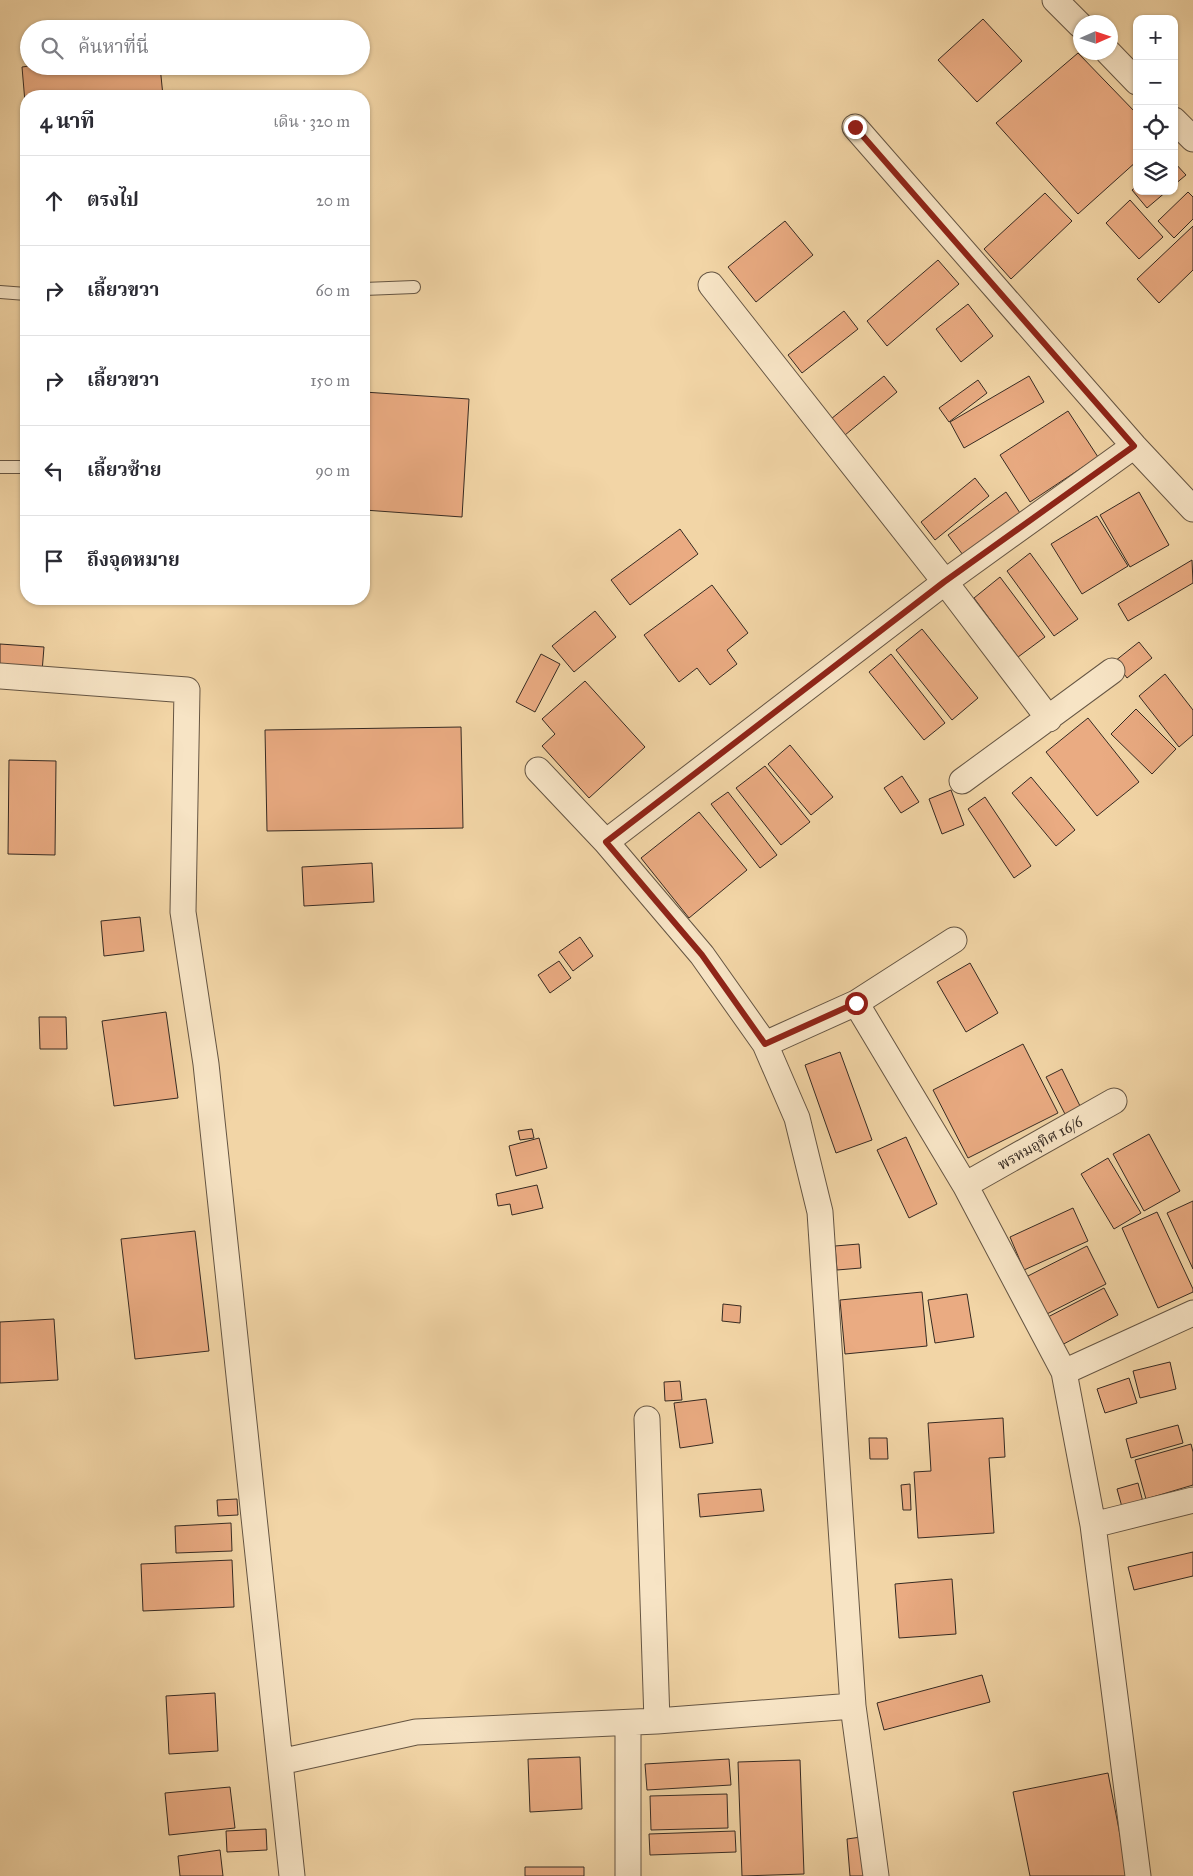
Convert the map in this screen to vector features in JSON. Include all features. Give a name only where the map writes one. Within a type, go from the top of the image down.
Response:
[{"type":"street","points":[[1056,0],[1073,18]]},
{"type":"street","points":[[1116,60],[1133,78]]},
{"type":"street","points":[[1178,124],[1193,139]]},
{"type":"street","points":[[855,127],[1134,446],[1193,509]]},
{"type":"street","points":[[711,285],[1049,718]]},
{"type":"street","points":[[606,842],[944,582],[1134,446]]},
{"type":"street","points":[[962,781],[1112,671]]},
{"type":"street","points":[[0,676],[187,690],[182,912],[206,1064],[292,1876]]},
{"type":"street","points":[[538,770],[606,842],[702,955],[765,1044],[797,1118],[820,1212],[853,1706],[876,1876]]},
{"type":"street","points":[[765,1044],[856,1003],[954,940]]},
{"type":"street","points":[[856,1003],[965,1185],[1064,1372],[1094,1526],[1138,1876]]},
{"type":"street","name":"พรหมอุทิศ 16/6","points":[[965,1185],[1114,1101]]},
{"type":"street","points":[[1064,1372],[1193,1313]]},
{"type":"street","points":[[647,1419],[657,1721]]},
{"type":"street","points":[[1094,1526],[1193,1500]]},
{"type":"street","points":[[280,1762],[416,1732],[657,1721],[853,1706]]},
{"type":"street","points":[[628,1722],[628,1876]]},
{"type":"lane","points":[[370,289],[414,287]]},
{"type":"lane","points":[[0,292],[20,294]]},
{"type":"lane","points":[[0,467],[20,467]]},
{"type":"building","points":[[983,19],[1022,61],[977,102],[938,60]]},
{"type":"building","points":[[1073,57],[1073,60],[1085,60],[1133,110],[1133,165],[1078,214],[996,123]]},
{"type":"building","points":[[23,75],[161,75],[162,90],[24,90]]},
{"type":"building","points":[[1178,166],[1186,175],[1178,182]]},
{"type":"building","points":[[1188,192],[1193,197],[1193,219],[1174,238],[1158,221]]},
{"type":"building","points":[[1045,193],[1072,221],[1011,279],[984,249]]},
{"type":"building","points":[[1136,195],[1162,195],[1147,208]]},
{"type":"building","points":[[1130,200],[1163,237],[1139,259],[1106,223]]},
{"type":"building","points":[[785,221],[813,255],[756,302],[728,267]]},
{"type":"building","points":[[1193,226],[1193,270],[1159,303],[1137,279]]},
{"type":"building","points":[[938,260],[959,284],[887,346],[867,321]]},
{"type":"building","points":[[968,304],[993,336],[961,362],[936,329]]},
{"type":"building","points":[[844,311],[858,329],[802,373],[788,355]]},
{"type":"building","points":[[884,376],[897,392],[839,440],[826,423]]},
{"type":"building","points":[[1029,376],[1044,402],[964,448],[950,422]]},
{"type":"building","points":[[978,380],[987,393],[949,422],[939,408]]},
{"type":"building","points":[[370,392],[469,399],[462,517],[370,510]]},
{"type":"building","points":[[1068,411],[1098,457],[1030,502],[1000,455]]},
{"type":"building","points":[[975,478],[989,496],[935,540],[921,522]]},
{"type":"building","points":[[1006,492],[1020,513],[963,555],[948,535]]},
{"type":"building","points":[[1139,492],[1169,545],[1130,567],[1100,515]]},
{"type":"building","points":[[1097,516],[1128,566],[1082,594],[1051,544]]},
{"type":"building","points":[[680,529],[698,554],[630,605],[611,580]]},
{"type":"building","points":[[1030,553],[1078,619],[1054,636],[1007,571]]},
{"type":"building","points":[[1192,560],[1193,583],[1128,621],[1118,604]]},
{"type":"building","points":[[1000,577],[1045,637],[1018,657],[974,598]]},
{"type":"building","points":[[712,585],[748,633],[727,650],[737,664],[710,685],[697,668],[679,682],[644,635]]},
{"type":"building","points":[[595,611],[616,637],[574,672],[552,646]]},
{"type":"building","points":[[922,629],[978,698],[952,720],[896,650]]},
{"type":"building","points":[[1139,642],[1152,658],[1127,678],[1115,661]]},
{"type":"building","points":[[0,644],[44,647],[42,672],[0,669]]},
{"type":"building","points":[[541,654],[560,664],[535,712],[516,702]]},
{"type":"building","points":[[891,654],[945,723],[924,740],[869,672]]},
{"type":"building","points":[[1165,674],[1193,710],[1193,735],[1179,747],[1139,696]]},
{"type":"building","points":[[585,681],[645,747],[589,798],[542,746],[555,734],[542,719]]},
{"type":"building","points":[[1136,709],[1176,749],[1152,774],[1111,734]]},
{"type":"building","points":[[1088,718],[1139,782],[1097,816],[1046,752]]},
{"type":"building","points":[[461,727],[463,828],[267,831],[265,730]]},
{"type":"building","points":[[790,745],[833,797],[811,815],[768,764]]},
{"type":"building","points":[[9,760],[56,761],[55,855],[8,854]]},
{"type":"building","points":[[765,766],[810,822],[781,845],[736,788]]},
{"type":"building","points":[[902,776],[919,802],[901,813],[884,788]]},
{"type":"building","points":[[1031,777],[1075,830],[1056,846],[1012,793]]},
{"type":"building","points":[[951,790],[964,825],[942,834],[929,799]]},
{"type":"building","points":[[728,792],[777,855],[760,868],[711,804]]},
{"type":"building","points":[[985,797],[1031,866],[1014,878],[968,809]]},
{"type":"building","points":[[699,812],[747,870],[689,918],[641,858]]},
{"type":"building","points":[[372,863],[374,902],[304,906],[302,867]]},
{"type":"building","points":[[140,917],[144,951],[104,956],[101,921]]},
{"type":"building","points":[[580,937],[593,956],[573,971],[559,952]]},
{"type":"building","points":[[559,961],[571,978],[550,993],[538,975]]},
{"type":"building","points":[[970,963],[998,1013],[966,1032],[937,982]]},
{"type":"building","points":[[166,1012],[178,1098],[114,1106],[102,1021]]},
{"type":"building","points":[[39,1017],[66,1017],[67,1049],[40,1049]]},
{"type":"building","points":[[1023,1044],[1058,1113],[968,1158],[933,1090]]},
{"type":"building","points":[[840,1052],[872,1140],[836,1153],[805,1065]]},
{"type":"building","points":[[1062,1069],[1081,1108],[1066,1116],[1046,1077]]},
{"type":"building","points":[[532,1129],[534,1138],[520,1140],[518,1131]]},
{"type":"building","points":[[1149,1134],[1180,1191],[1144,1211],[1113,1154]]},
{"type":"building","points":[[906,1137],[937,1204],[909,1218],[877,1150]]},
{"type":"building","points":[[539,1138],[547,1168],[516,1176],[509,1146]]},
{"type":"building","points":[[1108,1158],[1141,1213],[1114,1229],[1081,1174]]},
{"type":"building","points":[[537,1185],[543,1208],[512,1215],[510,1204],[498,1206],[496,1194]]},
{"type":"building","points":[[1193,1201],[1193,1269],[1167,1213]]},
{"type":"building","points":[[1073,1208],[1088,1241],[1024,1270],[1010,1237]]},
{"type":"building","points":[[1157,1212],[1193,1289],[1193,1292],[1158,1308],[1122,1228]]},
{"type":"building","points":[[195,1231],[209,1351],[135,1359],[121,1239]]},
{"type":"building","points":[[859,1244],[861,1268],[837,1270],[835,1246]]},
{"type":"building","points":[[1087,1246],[1106,1284],[1041,1317],[1022,1279]]},
{"type":"building","points":[[1104,1288],[1118,1315],[1058,1347],[1044,1319]]},
{"type":"building","points":[[922,1292],[927,1346],[845,1354],[840,1300]]},
{"type":"building","points":[[967,1294],[974,1337],[935,1343],[928,1300]]},
{"type":"building","points":[[723,1304],[741,1306],[740,1323],[722,1321]]},
{"type":"building","points":[[54,1319],[58,1380],[0,1383],[0,1322]]},
{"type":"building","points":[[1170,1362],[1176,1389],[1140,1398],[1133,1371]]},
{"type":"building","points":[[1129,1378],[1137,1403],[1105,1413],[1097,1389]]},
{"type":"building","points":[[680,1381],[682,1400],[665,1401],[664,1382]]},
{"type":"building","points":[[706,1399],[713,1443],[680,1448],[674,1403]]},
{"type":"building","points":[[1003,1418],[1005,1457],[989,1458],[994,1533],[918,1538],[914,1472],[931,1471],[928,1423]]},
{"type":"building","points":[[1178,1425],[1183,1443],[1131,1458],[1126,1439]]},
{"type":"building","points":[[869,1438],[887,1438],[888,1459],[870,1459]]},
{"type":"building","points":[[1191,1444],[1193,1452],[1193,1485],[1146,1499],[1135,1460]]},
{"type":"building","points":[[1138,1483],[1143,1502],[1122,1507],[1117,1489]]},
{"type":"building","points":[[910,1484],[911,1510],[903,1510],[901,1485]]},
{"type":"building","points":[[761,1489],[764,1511],[700,1517],[698,1494]]},
{"type":"building","points":[[237,1499],[238,1515],[218,1516],[217,1500]]},
{"type":"building","points":[[231,1523],[232,1551],[176,1553],[175,1526]]},
{"type":"building","points":[[1193,1552],[1193,1576],[1134,1590],[1128,1567]]},
{"type":"building","points":[[232,1560],[234,1607],[143,1611],[141,1564]]},
{"type":"building","points":[[952,1579],[956,1634],[899,1638],[895,1584]]},
{"type":"building","points":[[982,1675],[990,1702],[884,1730],[877,1703]]},
{"type":"building","points":[[215,1693],[218,1751],[169,1754],[166,1696]]},
{"type":"building","points":[[580,1757],[582,1809],[530,1812],[528,1759]]},
{"type":"building","points":[[729,1759],[731,1785],[647,1790],[645,1764]]},
{"type":"building","points":[[800,1760],[804,1874],[742,1876],[738,1762]]},
{"type":"building","points":[[1108,1773],[1128,1876],[1030,1876],[1013,1792]]},
{"type":"building","points":[[230,1787],[235,1828],[169,1835],[165,1793]]},
{"type":"building","points":[[727,1794],[728,1828],[651,1830],[650,1796]]},
{"type":"building","points":[[266,1829],[267,1850],[227,1852],[226,1831]]},
{"type":"building","points":[[735,1831],[736,1852],[650,1855],[649,1834]]},
{"type":"building","points":[[868,1836],[872,1876],[850,1876],[847,1839]]},
{"type":"building","points":[[220,1850],[223,1876],[180,1876],[178,1856]]},
{"type":"building","points":[[525,1867],[584,1867],[584,1876],[525,1876]]},
{"type":"route","points":[[855,127],[1134,446],[944,582],[606,842],[702,955],[765,1044],[856,1003]]}]
